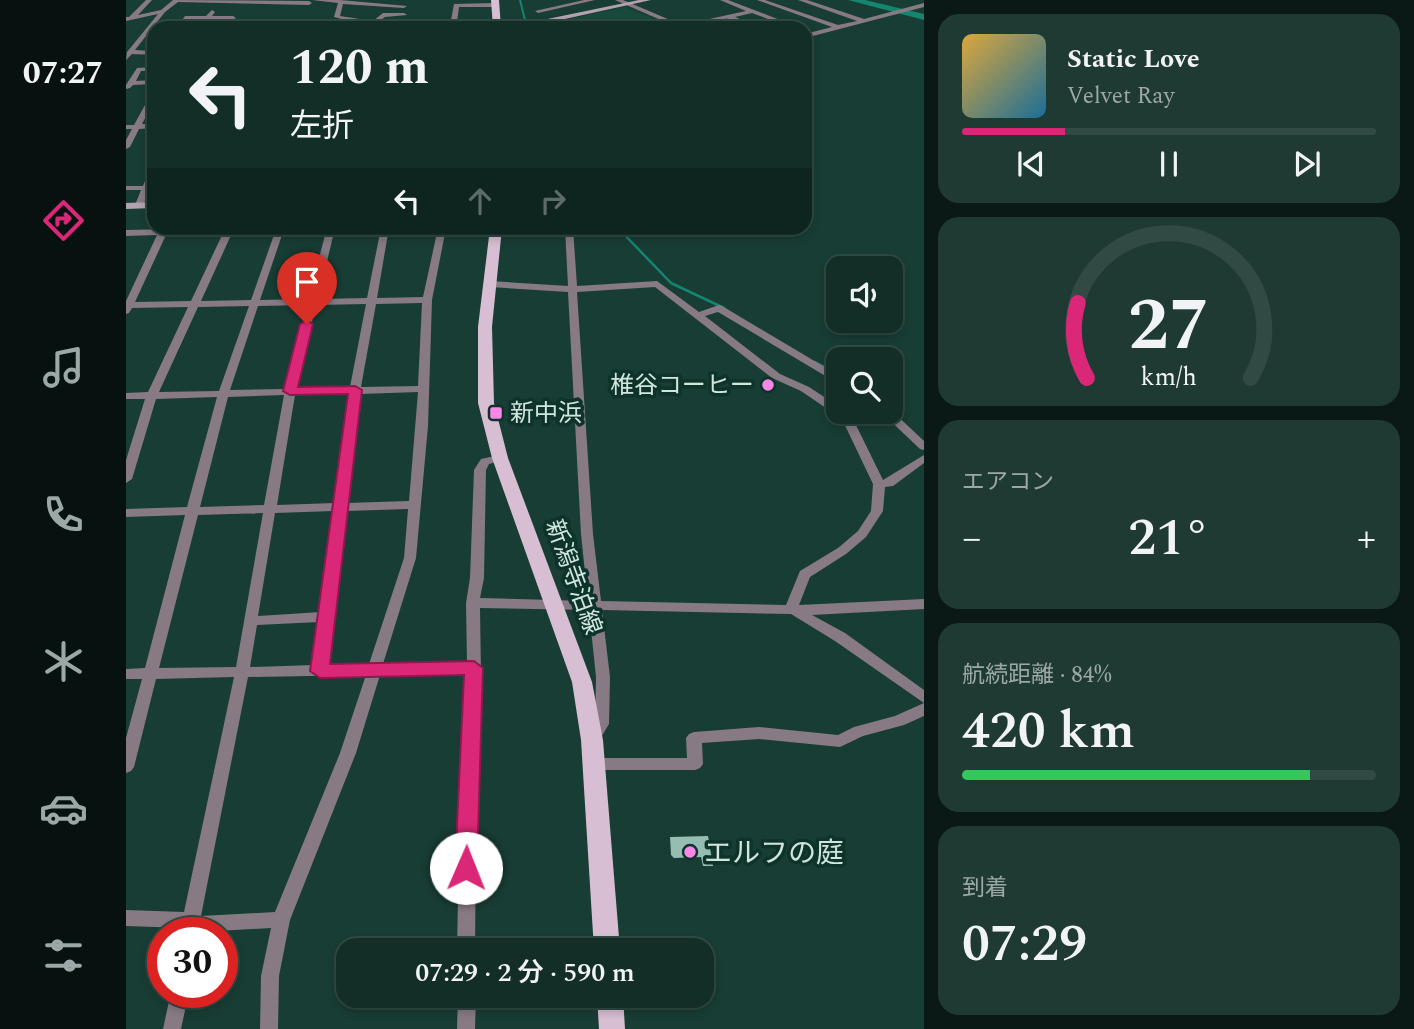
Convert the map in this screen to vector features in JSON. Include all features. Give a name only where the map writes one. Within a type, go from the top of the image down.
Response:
[{"type":"main road","points":[[495,2],[497,21]]},
{"type":"main road","name":"新潟寺泊線","points":[[495,235],[490,284],[486,403],[500,458],[551,603],[582,681],[592,740],[606,938]]},
{"type":"main road","points":[[611,1008],[612,1029]]},
{"type":"street","points":[[128,20],[149,0]]},
{"type":"street","points":[[155,21],[177,0],[311,3],[362,1],[363,6],[402,3],[403,21]]},
{"type":"street","points":[[543,21],[535,3],[549,0]]},
{"type":"street","points":[[538,11],[587,0]]},
{"type":"street","points":[[618,0],[667,21]]},
{"type":"street","points":[[548,21],[648,0]]},
{"type":"street","points":[[723,0],[779,21]]},
{"type":"street","points":[[762,0],[841,28]]},
{"type":"street","points":[[802,0],[865,22]]},
{"type":"street","points":[[917,0],[924,3]]},
{"type":"street","points":[[206,21],[218,1]]},
{"type":"street","points":[[232,21],[241,1]]},
{"type":"street","points":[[337,16],[341,2]]},
{"type":"street","points":[[456,21],[456,5],[495,2]]},
{"type":"street","points":[[812,35],[900,13],[924,3]]},
{"type":"street","points":[[128,20],[163,11]]},
{"type":"street","points":[[709,21],[752,11]]},
{"type":"street","points":[[378,21],[383,15],[404,15]]},
{"type":"street","points":[[301,21],[304,17],[337,16],[356,21]]},
{"type":"street","points":[[730,16],[742,21]]},
{"type":"street","points":[[185,21],[187,18],[233,18]]},
{"type":"street","points":[[128,55],[147,31]]},
{"type":"street","points":[[126,43],[138,43]]},
{"type":"street","points":[[128,55],[147,54]]},
{"type":"street","points":[[126,68],[147,69]]},
{"type":"street","points":[[129,86],[139,69]]},
{"type":"street","points":[[129,86],[147,83]]},
{"type":"street","points":[[126,147],[147,108]]},
{"type":"street","points":[[126,127],[147,126]]},
{"type":"street","points":[[126,188],[147,188],[139,205]]},
{"type":"street","points":[[126,206],[147,205]]},
{"type":"street","points":[[126,233],[147,232]]},
{"type":"street","points":[[162,235],[127,307],[427,300]]},
{"type":"street","points":[[126,480],[152,395],[226,235]]},
{"type":"street","points":[[126,767],[223,394],[278,235]]},
{"type":"street","points":[[195,917],[242,672],[290,391],[329,235]]},
{"type":"street","points":[[320,671],[355,390],[374,300],[384,235]]},
{"type":"street","points":[[269,1029],[270,976],[281,920],[348,753],[377,670],[410,558],[416,505],[427,300],[441,235]]},
{"type":"street","points":[[569,235],[587,534],[603,677],[602,724],[592,740]]},
{"type":"street","points":[[490,284],[573,289],[657,284],[776,376],[805,389],[847,417],[879,484],[877,511],[862,534],[842,551],[805,574],[791,608]]},
{"type":"street","points":[[698,315],[719,308],[826,372]]},
{"type":"street","points":[[126,396],[422,389]]},
{"type":"street","points":[[899,424],[924,447]]},
{"type":"street","points":[[466,938],[469,737],[474,668],[473,603],[477,578],[480,470],[485,461],[500,458]]},
{"type":"street","points":[[879,484],[889,483],[924,458]]},
{"type":"street","points":[[126,513],[416,505]]},
{"type":"street","points":[[473,603],[809,610],[924,604]]},
{"type":"street","points":[[791,608],[859,650],[924,698]]},
{"type":"street","points":[[250,621],[326,617]]},
{"type":"street","points":[[126,674],[474,668]]},
{"type":"street","points":[[594,764],[695,764],[694,738],[759,733],[840,741],[859,731],[898,721],[924,709]]},
{"type":"street","points":[[126,918],[147,921]]},
{"type":"street","points":[[238,923],[281,920]]},
{"type":"street","points":[[172,1029],[177,1008]]},
{"type":"street","points":[[466,1029],[467,1008]]},
{"type":"shaded area","points":[[625,7],[660,21],[560,21]]},
{"type":"building","name":"エルフの庭","points":[[708,836],[713,866],[703,866],[701,857],[674,858],[671,855],[670,837]]},
{"type":"waterway","points":[[520,0],[525,21]]},
{"type":"waterway","points":[[853,0],[924,17]]},
{"type":"waterway","points":[[625,235],[671,283],[724,308]]},
{"type":"waterway","points":[[815,362],[826,368]]},
{"type":"place","name":"椎谷コーヒー","points":[[768,385]]},
{"type":"place","name":"新中浜","points":[[496,413]]},
{"type":"place","name":"エルフの庭","points":[[690,852]]},
{"type":"route","points":[[307,324],[290,391],[355,390],[320,671],[474,668],[469,737],[466,868]]}]
